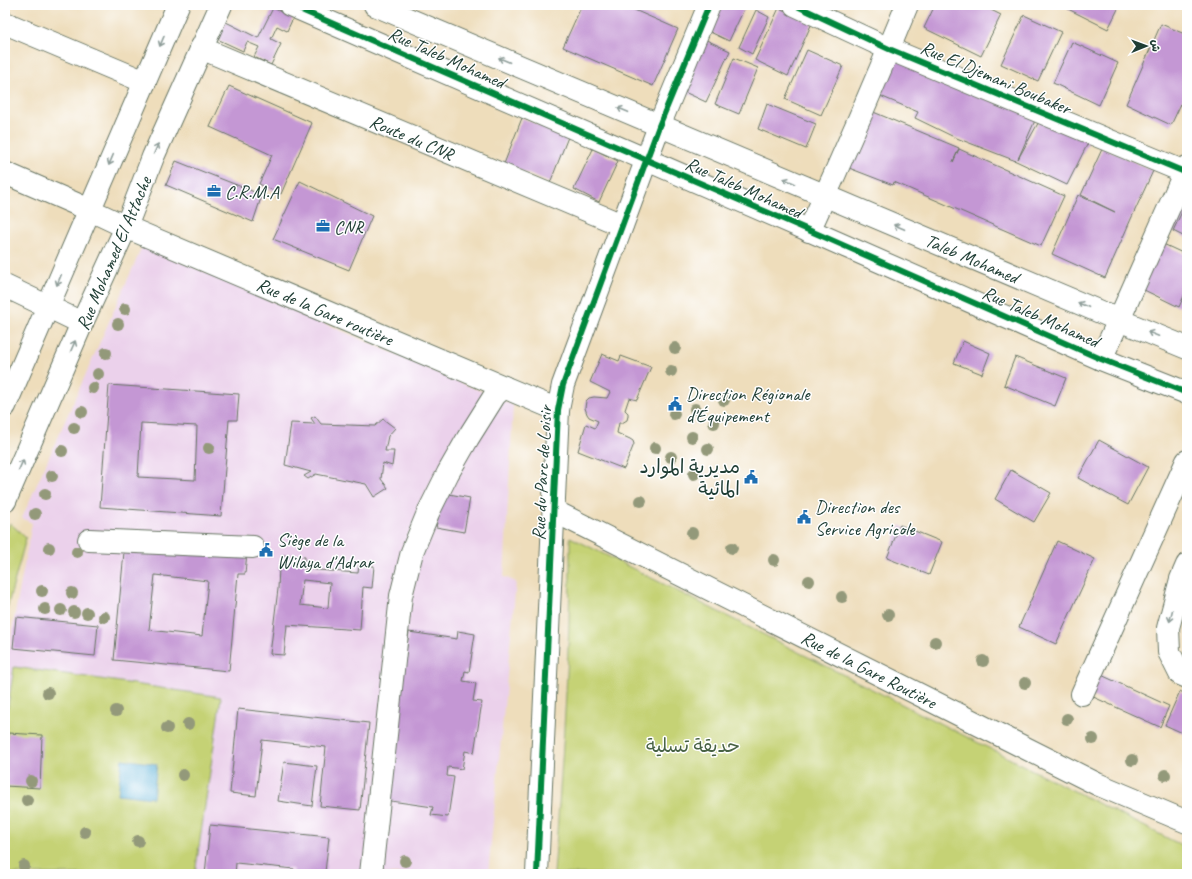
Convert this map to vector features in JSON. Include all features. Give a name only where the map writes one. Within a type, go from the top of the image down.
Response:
[{"type":"street","name":"Rue Mohamed El Attache","points":[[5,406],[178,5]]},
{"type":"street","name":"Rue Mohamed El Attache","points":[[5,501],[82,323],[126,227],[153,157],[221,5]]},
{"type":"street","name":"Rue Taleb Mohamed","points":[[290,5],[1101,359],[1187,393]]},
{"type":"street","name":"Rue Taleb Mohamed","points":[[375,5],[825,196]]},
{"type":"street","name":"Rue du Parc de Loisir","points":[[537,874],[558,410],[563,385],[646,160],[709,5]]},
{"type":"street","name":"Rue El Djemani Boubaker","points":[[795,5],[889,49],[1186,171]]},
{"type":"street","points":[[809,231],[907,5]]},
{"type":"street","points":[[5,24],[144,82]]},
{"type":"street","name":"Route du CNR","points":[[202,48],[622,225]]},
{"type":"street","points":[[1101,359],[1186,171]]},
{"type":"street","name":"Rue de la Gare routière","points":[[5,173],[126,227],[558,410]]},
{"type":"street","name":"Taleb Mohamed","points":[[825,196],[1119,320]]},
{"type":"street","points":[[5,286],[82,323]]},
{"type":"street","name":"Rue Taleb Mohamed","points":[[1119,320],[1187,348]]},
{"type":"street","points":[[370,874],[401,596],[412,552],[428,512],[448,473],[495,395],[514,391]]},
{"type":"street","points":[[1082,694],[1187,461]]},
{"type":"street","name":"Rue de la Gare Routière","points":[[554,511],[1097,784],[1187,822]]},
{"type":"street","points":[[89,540],[253,547]]},
{"type":"street","points":[[1187,565],[1181,579],[1168,628],[1169,652],[1180,674],[1187,677]]},
{"type":"shaded area","name":"Siège de la Wilaya d'Adrar","points":[[143,245],[513,405],[504,577],[516,582],[488,874],[5,874],[5,667],[32,523],[22,518]]},
{"type":"green space","points":[[10,523],[26,538],[5,616],[5,536]]},
{"type":"green space","name":"حديقة تسلية","points":[[570,537],[1187,848],[1187,874],[554,874],[563,748],[569,622]]},
{"type":"green space","points":[[14,667],[221,697],[195,874],[5,874],[5,725]]},
{"type":"water","points":[[122,759],[157,764],[153,798],[118,794]]},
{"type":"building","points":[[582,5],[623,5],[678,29],[653,86],[563,47]]},
{"type":"building","points":[[717,5],[746,5],[729,41],[706,30]]},
{"type":"building","points":[[935,5],[981,5],[1001,15],[981,56],[924,28]]},
{"type":"building","points":[[1070,5],[1120,5],[1108,29],[1068,9]]},
{"type":"building","points":[[273,8],[293,18],[287,31],[277,26],[271,39],[281,44],[271,65],[254,57],[259,47],[247,42],[243,51],[217,39],[226,22],[258,38]]},
{"type":"building","points":[[779,8],[812,23],[788,76],[755,60]]},
{"type":"building","points":[[756,10],[769,17],[752,54],[739,47]]},
{"type":"building","points":[[1024,15],[1061,32],[1038,81],[1001,64]]},
{"type":"building","points":[[1161,24],[1187,35],[1187,91],[1171,125],[1126,104]]},
{"type":"building","points":[[702,38],[730,51],[706,102],[678,89]]},
{"type":"building","points":[[1072,42],[1118,63],[1099,105],[1053,83]]},
{"type":"building","points":[[807,50],[843,66],[821,115],[785,99]]},
{"type":"building","points":[[894,57],[1037,116],[1018,159],[1041,118],[1089,141],[1067,185],[1016,161],[954,137],[915,118],[918,112],[878,95]]},
{"type":"building","points":[[734,58],[758,68],[739,114],[715,104]]},
{"type":"building","points":[[229,86],[312,123],[281,194],[259,184],[272,155],[210,127]]},
{"type":"building","points":[[767,104],[816,124],[806,149],[758,129]]},
{"type":"building","points":[[871,111],[959,148],[953,162],[959,149],[1064,196],[1041,246],[894,182],[893,185],[849,168]]},
{"type":"building","points":[[522,118],[568,137],[550,183],[504,164]]},
{"type":"building","points":[[1103,147],[1153,171],[1105,278],[1052,254],[1078,195],[1115,212],[1081,195]]},
{"type":"building","points":[[593,149],[618,161],[599,202],[574,189]]},
{"type":"building","points":[[176,161],[262,195],[253,222],[166,185]]},
{"type":"building","points":[[300,181],[372,216],[349,270],[273,239]]},
{"type":"building","points":[[1187,201],[1187,238],[1173,231]]},
{"type":"building","points":[[1161,243],[1187,255],[1187,289],[1179,307],[1140,288]]},
{"type":"building","points":[[963,341],[990,353],[982,374],[954,363]]},
{"type":"building","points":[[602,354],[619,361],[621,356],[651,367],[637,400],[629,398],[625,410],[628,413],[627,420],[619,423],[617,433],[630,439],[634,444],[624,469],[578,451],[586,424],[595,428],[598,421],[589,417],[587,414],[585,408],[586,401],[589,398],[594,397],[607,398],[610,392],[590,382]]},
{"type":"building","points":[[1015,357],[1066,378],[1055,406],[1004,385]]},
{"type":"building","points":[[109,385],[239,394],[237,420],[229,420],[221,516],[100,507]],"holes":[[[141,423],[197,426],[195,480],[138,477]]]},
{"type":"building","points":[[315,416],[321,424],[375,426],[383,419],[395,428],[388,436],[385,451],[394,451],[392,466],[383,463],[381,479],[388,488],[374,497],[366,484],[316,474],[308,479],[304,476],[311,472],[285,465],[291,423],[315,424],[311,418]]},
{"type":"building","points":[[1099,440],[1148,467],[1128,505],[1078,478]]},
{"type":"building","points":[[1011,470],[1051,493],[1034,522],[995,499]]},
{"type":"building","points":[[444,493],[470,498],[464,532],[436,527]]},
{"type":"building","points":[[900,525],[942,542],[929,575],[887,558]]},
{"type":"building","points":[[125,541],[247,552],[245,574],[238,574],[229,671],[114,660]],"holes":[[[155,575],[208,581],[202,636],[149,630]]]},
{"type":"building","points":[[1057,541],[1095,559],[1056,644],[1019,627]]},
{"type":"building","points":[[282,555],[305,557],[304,569],[358,573],[359,565],[374,566],[372,588],[363,587],[360,630],[287,625],[284,655],[270,654],[278,589],[279,567],[281,567]],"holes":[[[303,580],[330,583],[328,608],[300,605]]]},
{"type":"building","points":[[16,617],[98,625],[95,656],[13,648]]},
{"type":"building","points":[[458,631],[475,634],[469,672],[465,671],[463,681],[476,683],[473,701],[482,702],[474,753],[465,751],[462,769],[448,767],[447,776],[454,777],[448,817],[431,815],[433,807],[384,800],[409,632],[457,639]]},
{"type":"building","points":[[1099,674],[1169,706],[1160,727],[1089,695]]},
{"type":"building","points":[[1180,691],[1187,695],[1187,735],[1165,725]]},
{"type":"building","points":[[238,709],[369,723],[360,810],[320,806],[326,747],[262,740],[256,796],[230,793]]},
{"type":"building","points":[[8,733],[42,735],[40,788],[5,786]]},
{"type":"building","points":[[284,762],[317,766],[312,806],[278,801]]},
{"type":"building","points":[[210,825],[329,837],[325,872],[332,874],[293,874],[294,869],[236,863],[235,874],[205,874]]},
{"type":"cycle path","points":[[290,5],[1101,359],[1187,393]]},
{"type":"cycle path","points":[[537,874],[558,410],[563,385],[659,126],[709,5]]},
{"type":"cycle path","points":[[795,5],[889,49],[1187,173]]},
{"type":"place","name":"C.R.M.A","points":[[214,191]]},
{"type":"place","name":"CNR","points":[[323,226]]},
{"type":"place","name":"Direction Régionale d'Équipement","points":[[675,404]]},
{"type":"place","name":"مديرية الموارد المائية","points":[[751,477]]},
{"type":"place","name":"Direction des Service Agricole","points":[[804,517]]},
{"type":"place","name":"Siège de la Wilaya d'Adrar","points":[[266,550]]}]
